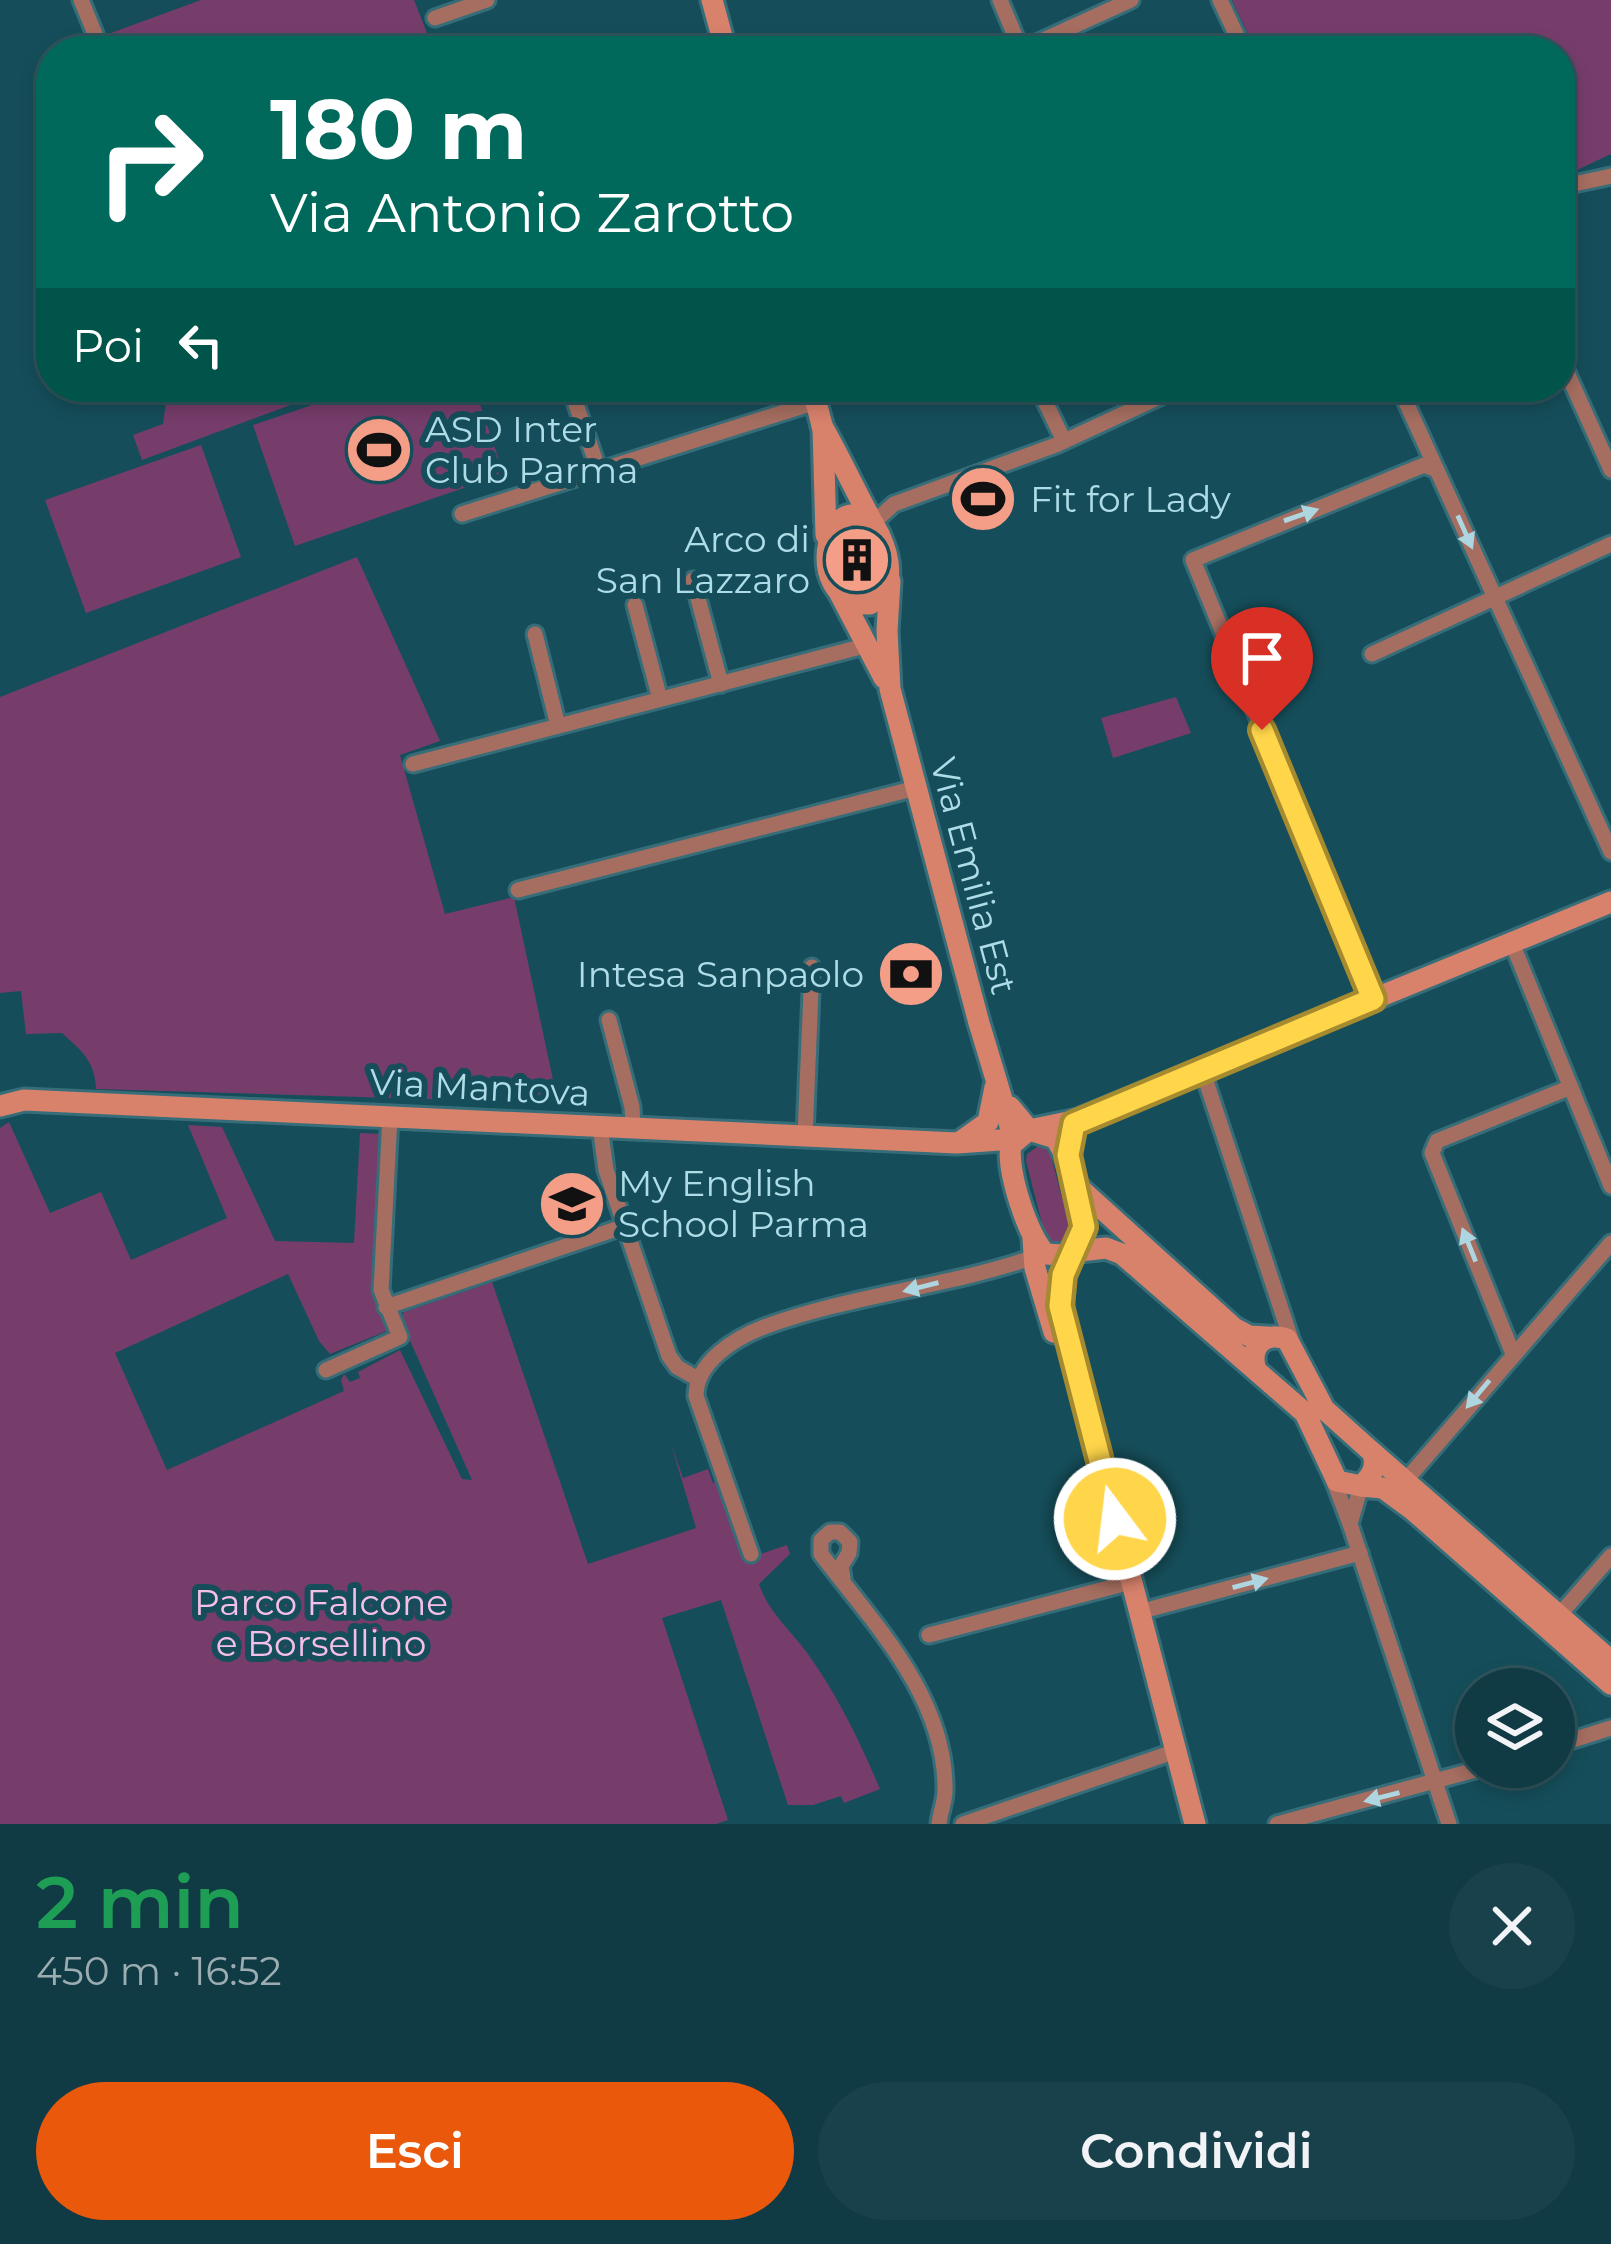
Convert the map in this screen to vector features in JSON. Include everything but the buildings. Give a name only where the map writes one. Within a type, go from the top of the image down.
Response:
[{"type":"main road","points":[[712,0],[722,36]]},
{"type":"main road","name":"Via Emilia Est","points":[[816,402],[822,426],[830,572],[890,689]]},
{"type":"main road","name":"Via Emilia Est","points":[[822,426],[888,558],[890,689],[996,1080],[1021,1134],[1009,1152],[1011,1168],[1170,1753],[1195,1824]]},
{"type":"main road","points":[[826,548],[832,527],[846,515],[870,520],[876,529]]},
{"type":"main road","points":[[839,593],[853,602],[870,604],[890,580]]},
{"type":"main road","name":"Via Mantova","points":[[0,1106],[23,1100],[80,1102],[957,1143],[1078,1120],[1370,992],[1512,943],[1611,902]]},
{"type":"main road","points":[[957,1143],[988,1122],[996,1080]]},
{"type":"main road","points":[[0,1086],[23,1100]]},
{"type":"main road","name":"Via Emilia Est","points":[[1078,1120],[1069,1143],[1084,1227],[1070,1252],[1061,1286],[1063,1319],[1126,1584],[1139,1612],[1182,1824]]},
{"type":"main road","points":[[1021,1134],[1055,1138],[1095,1206],[1234,1328],[1249,1336],[1287,1339],[1324,1408],[1554,1622],[1611,1684]]},
{"type":"main road","name":"Via Mantova","points":[[957,1143],[990,1151],[1011,1168]]},
{"type":"main road","points":[[1034,1248],[1055,1257],[1106,1248],[1123,1254],[1311,1420],[1337,1481],[1383,1488],[1611,1661]]},
{"type":"main road","points":[[1255,1367],[1254,1352],[1269,1336]]},
{"type":"main road","points":[[1360,1486],[1372,1474],[1373,1453]]},
{"type":"street","points":[[82,0],[95,34]]},
{"type":"street","points":[[435,18],[487,0]]},
{"type":"street","points":[[1000,0],[1014,36]]},
{"type":"street","points":[[1051,36],[1131,0]]},
{"type":"street","points":[[1220,0],[1237,36]]},
{"type":"street","points":[[1575,184],[1611,176]]},
{"type":"street","points":[[1575,390],[1611,470]]},
{"type":"street","points":[[574,402],[599,471]]},
{"type":"street","points":[[462,514],[794,402]]},
{"type":"street","points":[[1045,402],[1064,441]]},
{"type":"street","points":[[876,529],[894,504],[1064,441],[1148,402]]},
{"type":"street","points":[[1407,402],[1611,852]]},
{"type":"street","points":[[1370,992],[1193,560],[1424,465],[1437,470]]},
{"type":"street","points":[[1372,654],[1611,544]]},
{"type":"street","points":[[693,580],[721,684]]},
{"type":"street","points":[[635,604],[660,699]]},
{"type":"street","points":[[535,634],[558,726]]},
{"type":"street","points":[[413,764],[868,645]]},
{"type":"street","points":[[518,890],[916,788]]},
{"type":"street","points":[[1512,943],[1611,1186]]},
{"type":"street","points":[[805,1136],[812,967]]},
{"type":"street","points":[[609,1020],[633,1127]]},
{"type":"street","points":[[1202,1069],[1294,1348]]},
{"type":"street","points":[[1513,1354],[1432,1153],[1437,1141],[1571,1087]]},
{"type":"street","points":[[326,1370],[400,1336],[381,1283],[390,1116]]},
{"type":"street","points":[[600,1126],[603,1160],[670,1360],[698,1379]]},
{"type":"street","points":[[386,1307],[625,1226]]},
{"type":"street","points":[[1406,1480],[1611,1243]]},
{"type":"street","points":[[751,1555],[698,1402],[698,1379],[716,1356],[764,1327],[1034,1248]]},
{"type":"street","points":[[1269,1336],[1279,1310]]},
{"type":"street","points":[[1328,1466],[1449,1824]]},
{"type":"street","points":[[1350,1524],[1360,1486]]},
{"type":"street","points":[[1139,1612],[1360,1553]]},
{"type":"street","points":[[1554,1622],[1611,1556]]},
{"type":"street","points":[[842,1578],[894,1650],[929,1713],[946,1786],[939,1824]]},
{"type":"street","points":[[929,1635],[1126,1584]]},
{"type":"street","points":[[1575,1739],[1611,1728]]},
{"type":"street","points":[[963,1824],[1170,1753]]},
{"type":"street","points":[[1277,1824],[1455,1777]]},
{"type":"green space","points":[[201,0],[414,0],[428,36],[103,36]]},
{"type":"green space","points":[[1232,0],[1611,0],[1611,154],[1575,171],[1575,36],[1249,36]]},
{"type":"green space","points":[[166,402],[299,402],[142,460],[133,435],[163,424]]},
{"type":"green space","name":"ASD Inter Club Parma","points":[[321,402],[479,402],[504,474],[295,546],[253,425]]},
{"type":"green space","points":[[201,445],[241,557],[86,613],[45,500]]},
{"type":"green space","points":[[357,557],[440,741],[400,755],[445,914],[514,897],[558,1103],[96,1089],[90,1064],[76,1045],[62,1033],[26,1034],[21,991],[0,993],[0,697]]},
{"type":"green space","points":[[1176,697],[1191,733],[1113,758],[1101,718]]},
{"type":"green space","name":"Parco Falcone e Borsellino","points":[[9,1122],[50,1213],[101,1192],[131,1260],[227,1218],[188,1125],[222,1127],[275,1241],[354,1243],[360,1133],[381,1134],[374,1288],[389,1330],[330,1354],[319,1341],[288,1274],[115,1353],[167,1470],[344,1391],[344,1374],[350,1382],[360,1378],[358,1372],[400,1350],[462,1479],[472,1480],[400,1318],[404,1312],[492,1282],[588,1564],[696,1528],[671,1444],[683,1478],[708,1469],[713,1483],[719,1481],[746,1559],[787,1545],[790,1554],[759,1584],[829,1686],[880,1789],[844,1803],[841,1796],[813,1805],[788,1805],[721,1600],[662,1618],[728,1820],[716,1824],[0,1824],[0,1128]]},
{"type":"green space","points":[[1037,1147],[1044,1147],[1051,1156],[1071,1232],[1061,1245],[1046,1239],[1026,1161]]},
{"type":"place","name":"ASD Inter Club Parma","points":[[379,450]]},
{"type":"place","name":"Fit for Lady","points":[[983,499]]},
{"type":"place","name":"Arco di San Lazzaro","points":[[857,560]]},
{"type":"place","name":"Intesa Sanpaolo","points":[[911,974]]},
{"type":"place","name":"My English School Parma","points":[[572,1204]]},
{"type":"route","points":[[1115,1519],[1060,1306],[1063,1275],[1084,1227],[1068,1155],[1074,1124],[1373,999],[1262,730]]}]
